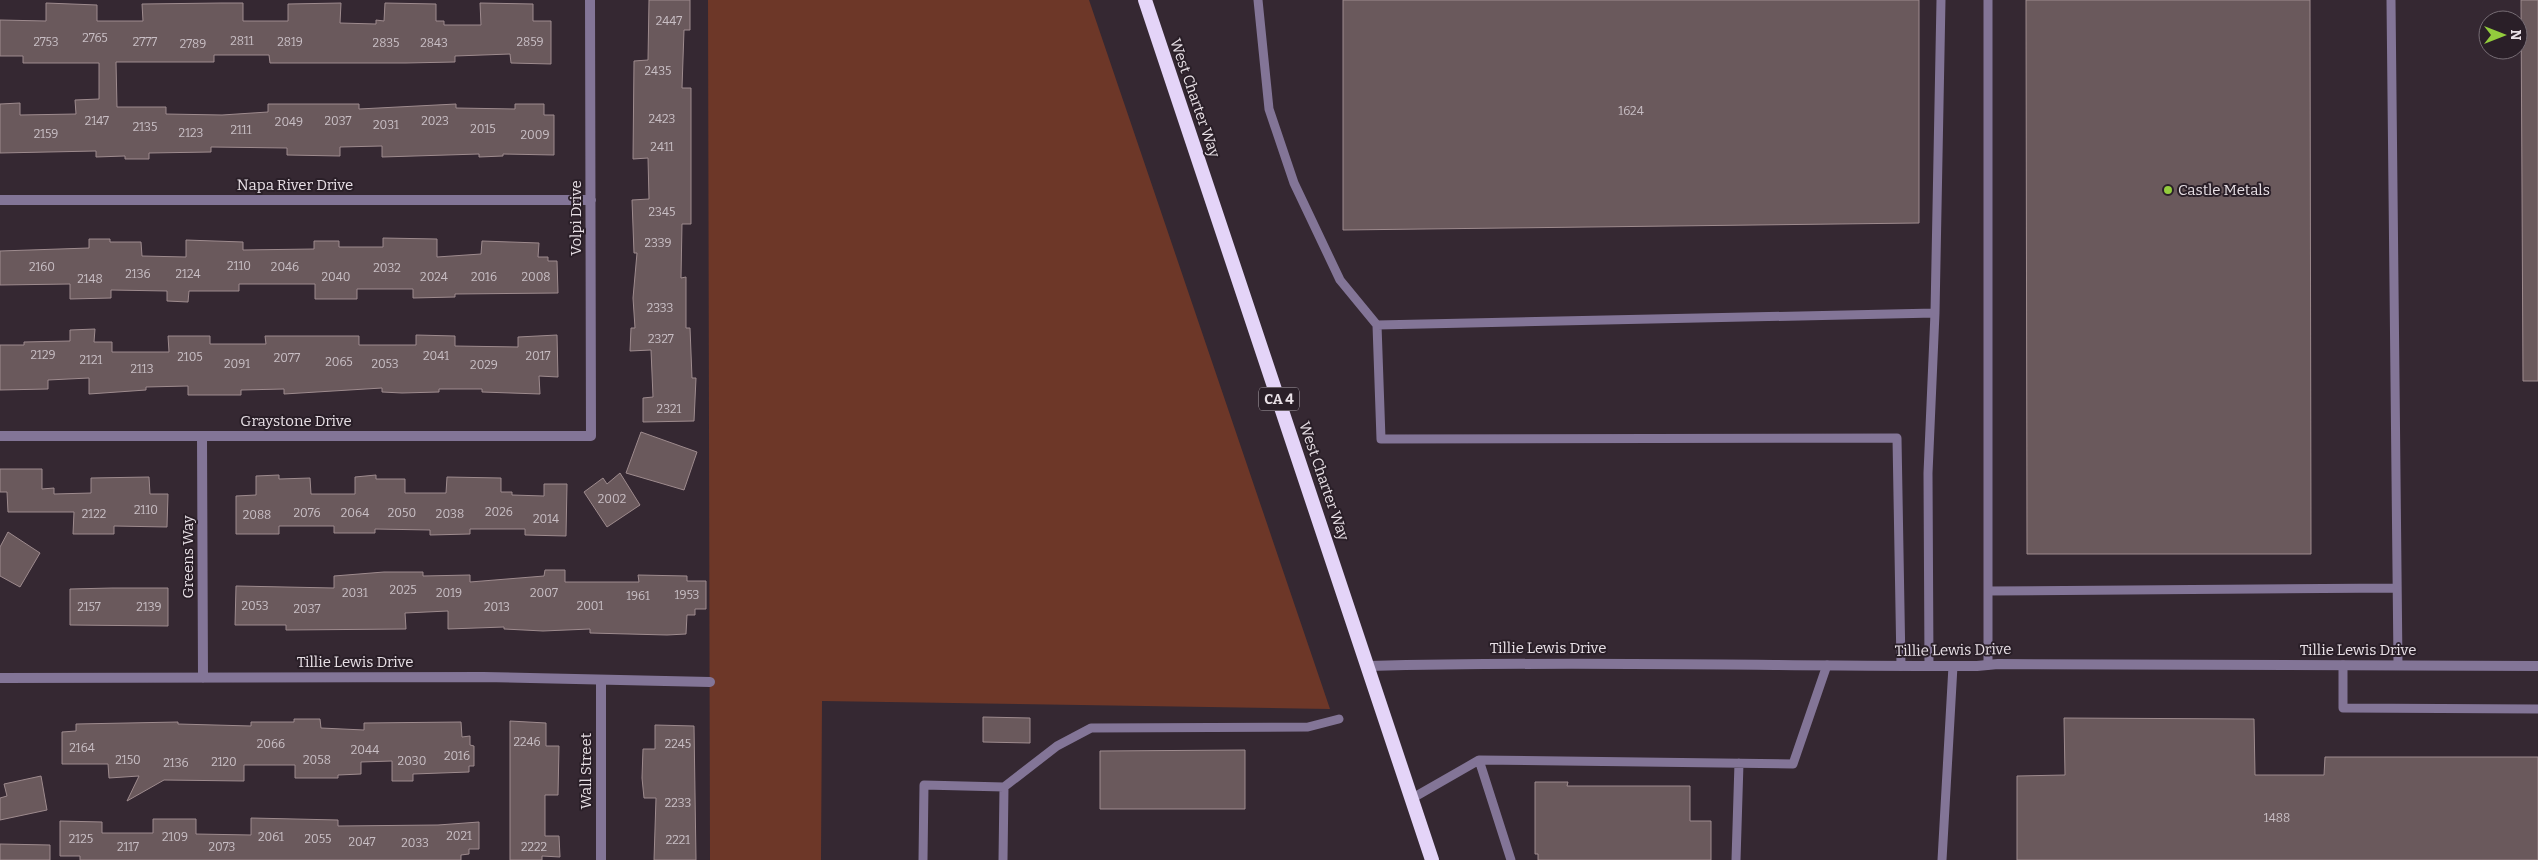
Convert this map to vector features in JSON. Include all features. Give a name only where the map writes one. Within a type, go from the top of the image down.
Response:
[{"type":"highway","name":"West Charter Way","points":[[1145,0],[1369,666],[1432,860]]},
{"type":"street","name":"Volpi Drive","points":[[590,0],[591,436]]},
{"type":"street","name":"Napa River Drive","points":[[0,200],[591,200]]},
{"type":"street","name":"Graystone Drive","points":[[0,436],[591,436]]},
{"type":"street","name":"Greens Way","points":[[202,436],[203,678]]},
{"type":"street","name":"Tillie Lewis Drive","points":[[1369,666],[1601,662],[1901,666],[2538,666]]},
{"type":"street","name":"Tillie Lewis Drive","points":[[0,678],[483,677],[710,682]]},
{"type":"street","name":"Wall Street","points":[[601,681],[601,860]]},
{"type":"lane","points":[[1258,0],[1269,109],[1294,184],[1340,280],[1377,325],[1381,439],[1897,438],[1901,666]]},
{"type":"lane","points":[[1929,666],[1928,473],[1935,313],[1941,0]]},
{"type":"lane","points":[[1988,0],[1988,665]]},
{"type":"lane","points":[[2391,0],[2398,665]]},
{"type":"lane","points":[[1377,325],[1935,313]]},
{"type":"lane","points":[[1988,591],[2397,588]]},
{"type":"lane","points":[[1411,799],[1479,760],[1793,764],[1827,665]]},
{"type":"lane","points":[[2343,665],[2343,708],[2538,709]]},
{"type":"lane","points":[[1942,860],[1953,666]]},
{"type":"lane","points":[[923,860],[924,785],[1004,787],[1057,746],[1091,728],[1308,727],[1339,719]]},
{"type":"lane","points":[[1479,760],[1511,860]]},
{"type":"lane","points":[[1736,860],[1739,763]]},
{"type":"lane","points":[[1003,860],[1004,787]]},
{"type":"shaded area","points":[[708,0],[1089,0],[1330,709],[822,701],[821,860],[710,860]]},
{"type":"building","points":[[649,0],[690,0],[690,30],[684,30],[682,88],[691,88],[691,224],[682,224],[681,278],[686,277],[686,328],[690,328],[692,378],[696,378],[694,421],[643,422],[643,398],[653,397],[651,350],[630,351],[631,328],[635,328],[633,298],[637,253],[634,253],[632,200],[649,199],[648,158],[633,159],[634,61],[648,60]]},
{"type":"building","points":[[1343,0],[1919,0],[1919,223],[1343,230]]},
{"type":"building","name":"Castle Metals","points":[[2026,0],[2310,0],[2311,554],[2027,554]]},
{"type":"building","points":[[2521,0],[2538,0],[2538,381],[2523,381],[2521,60],[2528,60],[2528,10],[2521,10]]},
{"type":"building","points":[[46,3],[97,5],[97,21],[143,21],[142,4],[243,3],[243,21],[288,21],[288,4],[341,3],[340,23],[376,24],[376,20],[384,21],[385,3],[436,4],[436,21],[444,21],[444,25],[481,25],[480,3],[533,4],[533,21],[551,21],[551,64],[511,63],[510,54],[455,56],[455,62],[406,63],[270,63],[269,55],[214,55],[214,62],[116,62],[117,107],[166,107],[166,114],[222,115],[268,112],[268,104],[359,104],[359,109],[456,104],[456,108],[515,109],[515,104],[544,104],[544,115],[554,115],[554,155],[503,154],[503,156],[479,157],[479,154],[382,157],[382,146],[340,147],[340,156],[287,155],[287,148],[211,147],[211,152],[149,153],[149,159],[125,159],[125,156],[96,157],[96,151],[0,153],[0,104],[20,103],[20,115],[76,114],[75,100],[99,99],[99,63],[23,63],[23,56],[0,56],[0,20],[46,21]]},
{"type":"building","points":[[383,238],[437,239],[437,257],[481,254],[482,241],[539,243],[538,257],[548,257],[548,261],[557,261],[558,293],[455,294],[455,297],[413,298],[413,289],[357,289],[357,299],[315,299],[315,284],[239,284],[239,291],[189,291],[188,302],[167,301],[167,291],[111,290],[111,298],[70,299],[70,284],[0,285],[0,251],[89,248],[89,239],[110,239],[110,242],[141,242],[142,256],[186,257],[186,240],[243,242],[243,250],[314,249],[314,241],[339,241],[339,247],[383,247]]},
{"type":"building","points":[[95,329],[94,342],[112,342],[112,352],[169,352],[168,336],[210,336],[210,344],[266,344],[265,336],[359,336],[359,345],[416,345],[416,335],[455,336],[455,346],[518,347],[518,337],[557,335],[558,377],[539,376],[540,394],[482,392],[482,389],[439,389],[439,392],[402,393],[382,392],[382,388],[284,394],[284,389],[241,390],[241,395],[188,395],[188,386],[146,387],[146,390],[89,394],[89,378],[48,380],[48,389],[0,390],[0,345],[24,345],[24,342],[70,341],[70,330]]},
{"type":"building","points":[[641,432],[697,452],[684,490],[626,473]]},
{"type":"building","points":[[0,469],[42,469],[42,489],[54,488],[54,494],[91,493],[91,478],[149,477],[150,494],[168,494],[167,527],[114,526],[114,534],[73,534],[74,512],[8,512],[7,492],[0,492]]},
{"type":"building","points":[[620,473],[640,505],[607,527],[584,492],[603,478],[607,484]]},
{"type":"building","points":[[279,475],[279,479],[310,478],[311,494],[355,494],[355,477],[376,475],[376,479],[405,479],[405,493],[446,493],[447,477],[501,478],[501,492],[512,492],[512,495],[544,496],[544,484],[567,484],[566,536],[525,535],[525,529],[470,529],[470,534],[430,535],[430,530],[375,529],[375,533],[334,533],[334,526],[279,526],[279,534],[236,534],[236,496],[256,495],[256,476]]},
{"type":"building","points":[[8,532],[40,553],[20,587],[0,576],[0,547]]},
{"type":"building","points":[[545,570],[565,570],[565,582],[639,582],[638,575],[687,576],[687,581],[706,581],[706,609],[695,609],[695,615],[687,615],[686,634],[667,635],[590,633],[590,629],[543,631],[504,629],[504,627],[448,629],[448,611],[405,613],[406,629],[286,630],[286,625],[235,625],[236,586],[334,588],[334,576],[384,572],[423,572],[423,576],[470,575],[470,582],[544,576]]},
{"type":"building","points":[[168,588],[168,626],[70,625],[70,589]]},
{"type":"building","points":[[983,717],[1030,718],[1030,743],[983,742]]},
{"type":"building","points":[[2064,718],[2254,719],[2255,775],[2324,775],[2325,757],[2538,757],[2538,860],[2017,860],[2017,776],[2065,775]]},
{"type":"building","points":[[294,719],[320,719],[321,728],[364,730],[364,723],[461,722],[462,737],[470,736],[470,745],[474,746],[474,766],[469,766],[469,772],[413,774],[413,781],[392,781],[392,761],[361,762],[361,774],[338,775],[338,778],[295,778],[295,765],[244,765],[244,781],[164,780],[127,801],[139,776],[109,778],[108,764],[62,764],[62,732],[76,731],[76,724],[178,722],[178,724],[251,726],[251,722],[294,722]]},
{"type":"building","points":[[510,721],[546,723],[546,746],[559,746],[558,795],[545,795],[545,836],[559,836],[560,857],[542,856],[542,860],[510,860]]},
{"type":"building","points":[[655,725],[694,726],[696,860],[654,860],[656,798],[644,798],[642,778],[643,749],[655,749]]},
{"type":"building","points":[[1245,750],[1245,809],[1100,809],[1100,751]]},
{"type":"building","points":[[41,776],[47,810],[0,820],[0,798],[7,796],[4,784]]},
{"type":"building","points":[[1535,782],[1568,782],[1567,786],[1690,786],[1690,821],[1711,821],[1711,860],[1538,860],[1538,854],[1535,854]]},
{"type":"building","points":[[251,818],[338,820],[338,826],[438,825],[479,822],[479,849],[469,849],[469,854],[461,855],[461,860],[80,860],[80,856],[60,856],[60,821],[102,822],[102,833],[153,833],[153,819],[196,819],[196,834],[251,835]]},
{"type":"building","points":[[0,844],[50,845],[50,860],[0,860]]},
{"type":"place","name":"Castle Metals","points":[[2168,190]]}]
